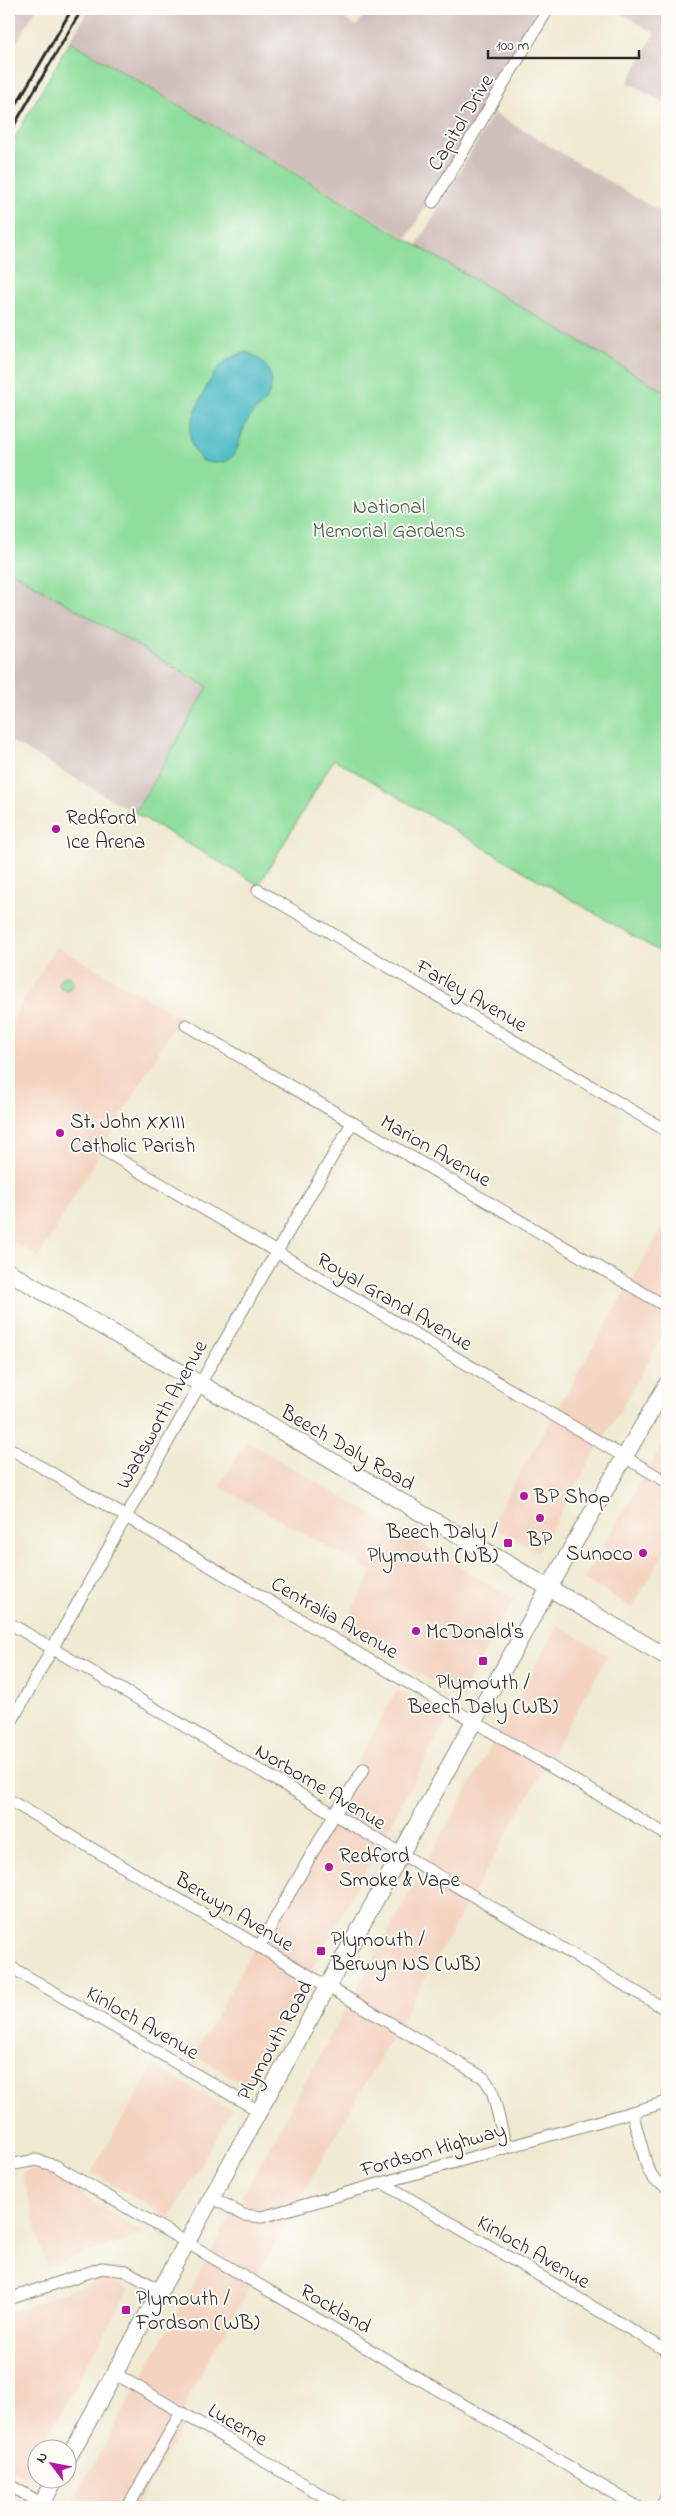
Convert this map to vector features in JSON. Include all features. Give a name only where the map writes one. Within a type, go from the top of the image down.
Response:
[{"type":"main road","name":"Beech Daly Road","points":[[9,1272],[199,1385],[667,1657]]},
{"type":"main road","name":"Plymouth Road","points":[[78,2440],[474,1721],[667,1384]]},
{"type":"main road","points":[[43,2506],[51,2488]]},
{"type":"street","name":"Capitol Drive","points":[[433,202],[548,9]]},
{"type":"street","name":"Farley Avenue","points":[[258,890],[667,1131]]},
{"type":"street","name":"Marion Avenue","points":[[186,1025],[667,1307]]},
{"type":"street","name":"Wadsworth Avenue","points":[[9,1726],[274,1252],[352,1123]]},
{"type":"street","name":"Royal Grand Avenue","points":[[105,1151],[667,1482]]},
{"type":"street","name":"Centralia Avenue","points":[[9,1448],[667,1834]]},
{"type":"street","name":"Norborne Avenue","points":[[9,1623],[667,2010]]},
{"type":"street","points":[[260,1947],[334,1815],[364,1769]]},
{"type":"street","name":"Berwyn Avenue","points":[[9,1800],[484,2078],[492,2090],[506,2147]]},
{"type":"street","name":"Kinloch Avenue","points":[[9,1966],[259,2111]]},
{"type":"street","name":"Fordson Highway","points":[[212,2197],[243,2216],[256,2218],[667,2102]]},
{"type":"street","points":[[632,2112],[648,2170],[655,2180],[667,2187]]},
{"type":"street","name":"Rockland","points":[[9,2165],[36,2160],[56,2166],[638,2507]]},
{"type":"street","name":"Kinloch Avenue","points":[[383,2183],[667,2351]]},
{"type":"street","points":[[9,2299],[102,2268],[126,2271],[160,2290]]},
{"type":"street","name":"Lucerne","points":[[114,2373],[342,2507]]},
{"type":"street","points":[[128,2507],[181,2412]]},
{"type":"street","points":[[9,2485],[43,2506]]},
{"type":"street","points":[[662,2507],[667,2496]]},
{"type":"shaded area","points":[[9,9],[36,9],[9,56]]},
{"type":"shaded area","points":[[89,9],[328,9],[357,26],[367,9],[540,9],[407,238],[70,41]]},
{"type":"shaded area","points":[[613,9],[667,9],[667,105],[628,82],[655,33]]},
{"type":"shaded area","points":[[494,113],[667,216],[667,393],[416,247]]},
{"type":"shaded area","points":[[9,570],[208,687],[135,813],[9,740]]},
{"type":"shaded area","name":"St. John XXIII Catholic Parish","points":[[56,946],[179,1017],[39,1257],[9,1240],[9,1026]]},
{"type":"shaded area","points":[[667,1220],[667,1329],[538,1552],[490,1525]]},
{"type":"shaded area","points":[[667,1436],[667,1548],[632,1608],[584,1579]]},
{"type":"shaded area","points":[[247,1441],[514,1599],[460,1697],[342,1629],[373,1572],[219,1486]]},
{"type":"shaded area","points":[[558,1625],[608,1655],[187,2398],[184,2423],[136,2507],[74,2507],[71,2505]]},
{"type":"shaded area","points":[[397,1690],[448,1718],[248,2087],[194,2055]]},
{"type":"shaded area","points":[[154,2066],[232,2110],[170,2218],[91,2173]]},
{"type":"shaded area","points":[[35,2169],[68,2185],[145,2234],[46,2267],[22,2172]]},
{"type":"shaded area","points":[[106,2277],[129,2289],[47,2438],[28,2438],[28,2471],[25,2477],[9,2467],[9,2313]]},
{"type":"green space","name":"National Memorial Gardens","points":[[70,41],[667,393],[667,956],[334,759],[259,885],[135,813],[208,687],[9,570],[9,148]]},
{"type":"green space","points":[[66,976],[71,978],[73,983],[71,988],[66,990],[61,988],[59,983],[61,978]]},
{"type":"water","points":[[246,352],[266,366],[271,379],[269,395],[250,417],[235,453],[231,458],[225,462],[202,461],[194,449],[190,438],[196,410],[209,383],[220,367],[230,359]]},
{"type":"railway","points":[[9,117],[72,9]]},
{"type":"railway","points":[[9,134],[82,9]]},
{"type":"place","name":"Redford Ice Arena","points":[[56,829]]},
{"type":"place","name":"St. John XXIII Catholic Parish","points":[[60,1133]]},
{"type":"place","name":"BP Shop","points":[[524,1496]]},
{"type":"place","name":"BP","points":[[540,1518]]},
{"type":"place","name":"Beech Daly / Plymouth (NB)","points":[[508,1543]]},
{"type":"place","name":"Sunoco","points":[[643,1553]]},
{"type":"place","name":"McDonald's","points":[[416,1631]]},
{"type":"place","name":"Plymouth / Beech Daly (WB)","points":[[483,1661]]},
{"type":"place","name":"Redford Smoke & Vape","points":[[329,1867]]},
{"type":"place","name":"Plymouth / Berwyn NS (WB)","points":[[321,1951]]},
{"type":"place","name":"Plymouth / Fordson (WB)","points":[[126,2310]]}]
